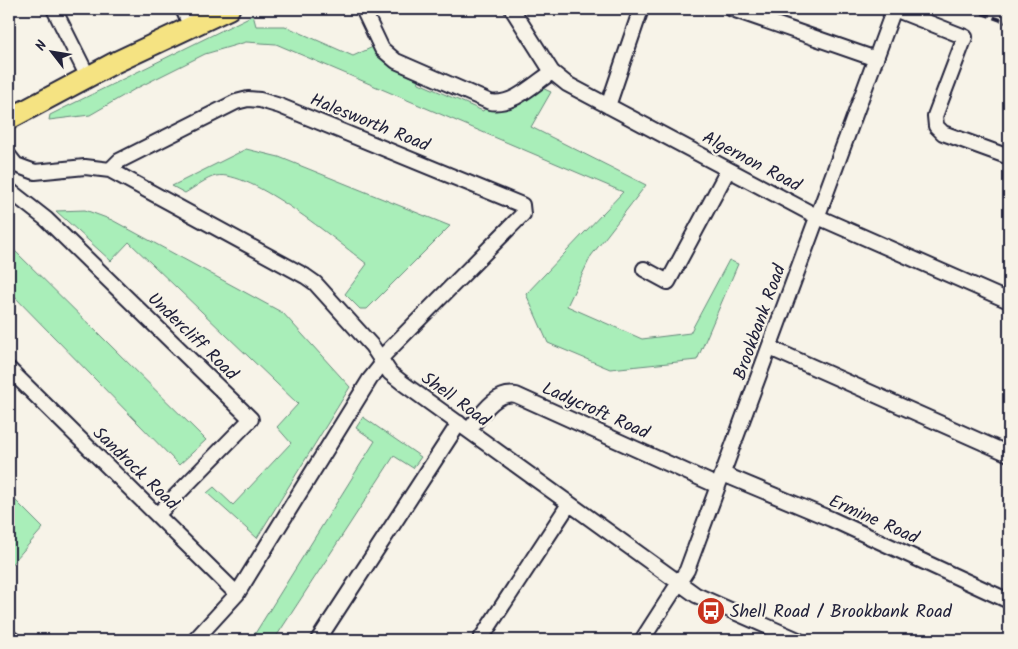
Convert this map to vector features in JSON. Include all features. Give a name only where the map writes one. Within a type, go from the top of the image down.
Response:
[{"type":"highway","points":[[9,119],[88,77],[229,9]]},
{"type":"street","points":[[54,9],[88,77]]},
{"type":"street","points":[[183,9],[191,27]]},
{"type":"street","points":[[363,9],[382,49],[396,61],[490,102],[499,104],[510,101],[552,72]]},
{"type":"street","name":"Algernon Road","points":[[512,9],[552,72],[567,84],[818,217],[1009,301]]},
{"type":"street","points":[[608,106],[641,9]]},
{"type":"street","points":[[732,9],[876,58]]},
{"type":"street","points":[[894,9],[965,37],[935,116],[936,126],[943,133],[1009,157]]},
{"type":"street","name":"Brookbank Road","points":[[642,640],[687,570],[894,9]]},
{"type":"street","name":"Halesworth Road","points":[[110,170],[119,161],[236,102],[248,99],[260,100],[312,118],[522,205],[523,214],[381,362]]},
{"type":"street","points":[[9,156],[16,165],[35,172],[85,167],[110,170]]},
{"type":"street","name":"Shell Road","points":[[110,170],[305,276],[315,283],[372,346],[381,362],[404,384],[679,583],[696,594],[798,640]]},
{"type":"street","points":[[644,269],[668,282],[728,170]]},
{"type":"street","name":"Undercliff Road","points":[[9,190],[46,219],[251,418],[157,514]]},
{"type":"street","points":[[770,348],[1009,454]]},
{"type":"street","points":[[195,640],[226,609],[237,594],[381,362]]},
{"type":"street","name":"Sandrock Road","points":[[9,369],[237,594]]},
{"type":"street","name":"Ladycroft Road","points":[[318,640],[464,427],[496,399],[506,393],[516,395],[721,480]]},
{"type":"street","name":"Ermine Road","points":[[721,480],[822,516],[1009,601]]},
{"type":"street","points":[[480,640],[569,504]]},
{"type":"street","points":[[9,637],[13,640]]},
{"type":"green space","points":[[253,15],[256,26],[285,26],[353,56],[373,47],[416,76],[419,83],[483,111],[486,107],[494,109],[508,107],[540,87],[551,92],[531,127],[646,185],[591,256],[567,306],[642,339],[690,333],[729,260],[738,264],[697,360],[610,369],[548,343],[526,294],[623,192],[276,44],[246,42],[205,54],[135,89],[90,115],[49,120],[50,115]]},
{"type":"green space","points":[[246,149],[279,157],[450,226],[367,309],[360,309],[345,294],[367,264],[294,209],[272,195],[231,177],[212,177],[185,193],[172,186]]},
{"type":"green space","points":[[85,210],[112,220],[283,313],[350,387],[257,538],[207,493],[214,487],[233,505],[291,443],[277,427],[298,404],[129,242],[111,261],[56,211]]},
{"type":"green space","points":[[9,245],[206,440],[179,465],[9,291]]},
{"type":"green space","points":[[363,417],[421,457],[413,468],[394,456],[274,640],[251,640],[375,441],[356,428]]},
{"type":"green space","points":[[9,494],[43,528],[9,567]]},
{"type":"railway","points":[[971,9],[1009,23]]},
{"type":"railway","points":[[1000,9],[1009,12]]},
{"type":"place","name":"Shell Road / Brookbank Road","points":[[711,611]]}]
